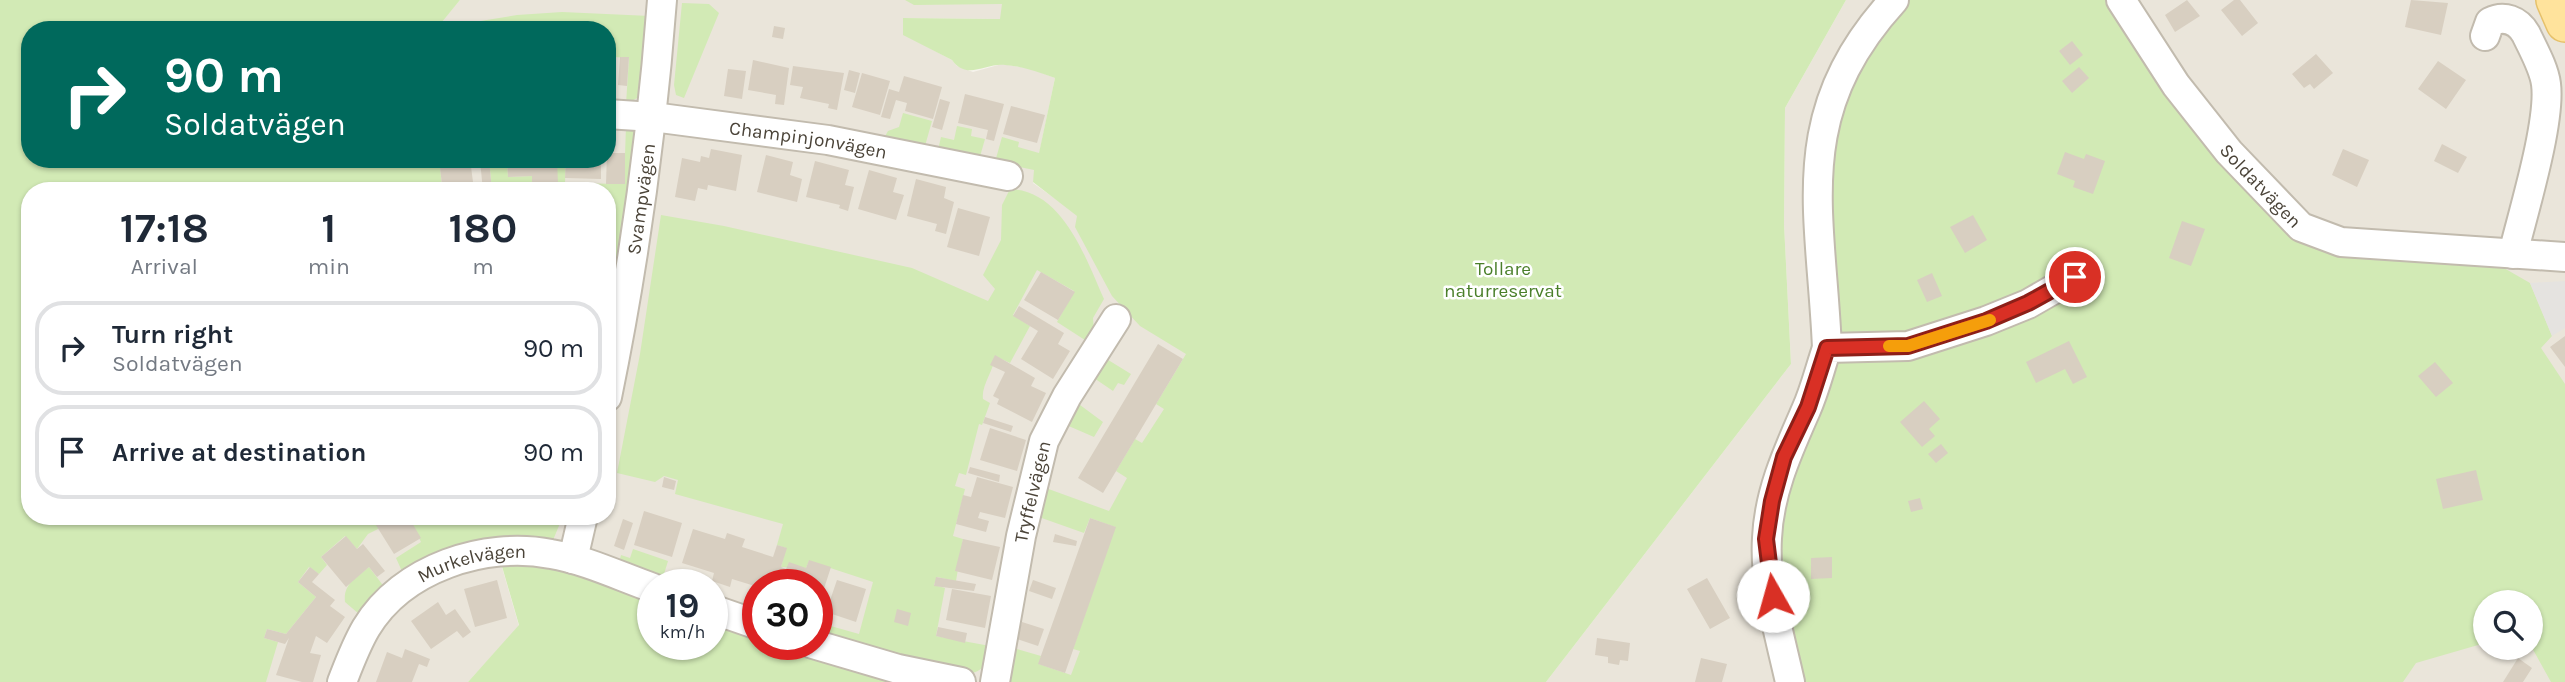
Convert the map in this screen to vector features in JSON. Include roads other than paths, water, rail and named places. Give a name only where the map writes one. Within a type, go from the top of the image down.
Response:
[{"type":"main road","points":[[2555,0],[2565,23]]},
{"type":"street","name":"Svampvägen","points":[[616,316],[653,117],[662,0]]},
{"type":"street","points":[[1790,682],[1776,619],[1766,539],[1772,501],[1784,457],[1808,407],[1827,348],[1815,206],[1821,142],[1827,112],[1850,57],[1894,0]]},
{"type":"street","name":"Soldatvägen","points":[[2122,0],[2176,85],[2230,152],[2301,227],[2341,242],[2565,257]]},
{"type":"street","points":[[2485,36],[2490,22],[2497,19],[2511,20],[2522,27],[2546,84],[2545,114],[2513,254]]},
{"type":"street","name":"Champinjonvägen","points":[[616,115],[653,117],[856,144],[1008,176]]},
{"type":"street","points":[[1827,348],[1908,346],[1986,321],[2028,303],[2075,277]]},
{"type":"street","name":"Tryffelvägen","points":[[995,682],[1021,536],[1044,441],[1067,396],[1116,319]]},
{"type":"street","points":[[573,559],[581,525]]},
{"type":"street","name":"Murkelvägen","points":[[342,682],[367,626],[401,591],[431,571],[457,560],[501,552],[526,551],[573,559],[637,582]]},
{"type":"street","points":[[833,650],[898,669],[961,682]]},
{"type":"park label","name":"Tollare naturreservat","points":[[1503,279]]}]
